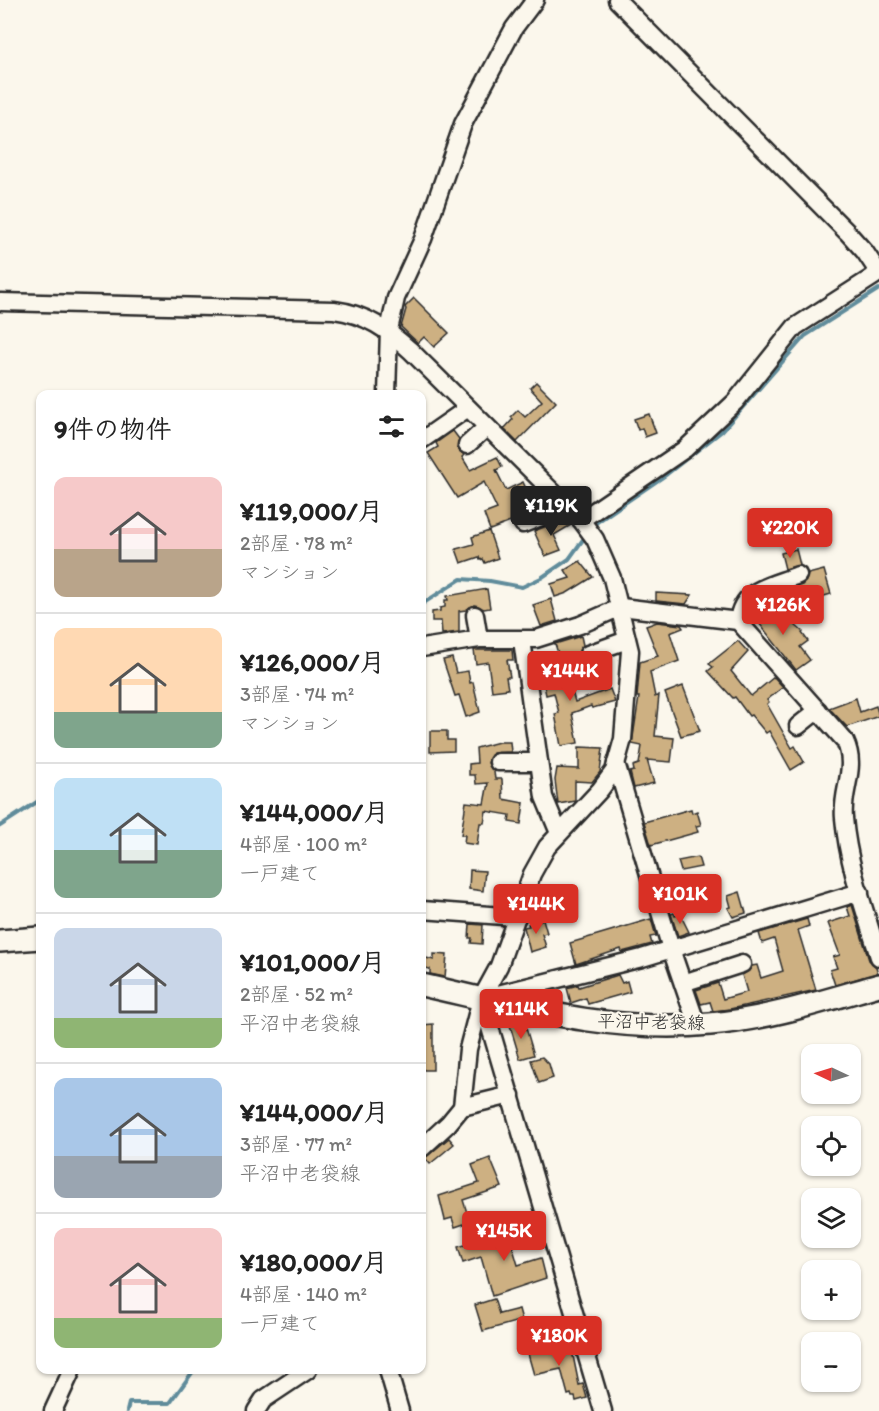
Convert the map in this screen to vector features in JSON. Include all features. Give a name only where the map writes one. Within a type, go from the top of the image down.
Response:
[{"type":"main road","points":[[0,941],[36,938]]},
{"type":"main road","name":"平沼中老袋線","points":[[426,986],[578,1020],[619,1025],[697,1025],[760,1017],[879,985]]},
{"type":"street","points":[[387,390],[389,330],[396,298],[423,239],[463,124],[514,28],[535,0]]},
{"type":"street","points":[[581,520],[685,449],[735,402],[795,327],[879,273],[865,252],[847,232],[617,0]]},
{"type":"street","points":[[0,302],[334,310],[356,314],[389,330],[581,520],[602,553],[621,607],[630,651],[623,740],[614,771],[600,790],[547,847],[532,874],[499,966],[481,999],[468,1048],[462,1107],[426,1144]]},
{"type":"street","points":[[426,437],[468,408]]},
{"type":"street","points":[[467,445],[487,427]]},
{"type":"street","points":[[523,524],[567,507]]},
{"type":"street","points":[[738,621],[740,607],[747,597],[798,575]]},
{"type":"street","points":[[426,647],[479,639],[522,640],[555,634],[621,607],[738,621],[846,741],[851,753],[843,815],[860,892],[879,957]]},
{"type":"street","points":[[475,615],[479,639]]},
{"type":"street","points":[[522,640],[544,797],[559,833]]},
{"type":"street","points":[[588,654],[627,640]]},
{"type":"street","points":[[798,726],[818,710]]},
{"type":"street","points":[[498,762],[539,762]]},
{"type":"street","points":[[616,763],[671,949],[697,1025]]},
{"type":"street","points":[[481,999],[671,949],[860,892]]},
{"type":"street","points":[[426,910],[517,917]]},
{"type":"street","points":[[683,983],[742,964]]},
{"type":"street","points":[[481,999],[603,1411]]},
{"type":"street","points":[[462,1107],[511,1095]]},
{"type":"street","points":[[53,1411],[70,1374]]},
{"type":"street","points":[[256,1411],[263,1400],[302,1374]]},
{"type":"street","points":[[389,1374],[400,1411]]},
{"type":"building","points":[[414,298],[449,333],[434,347],[424,337],[418,343],[401,327],[405,307]]},
{"type":"building","points":[[536,382],[556,402],[517,442],[504,429],[518,410],[525,417],[542,401],[530,388]]},
{"type":"building","points":[[649,414],[656,433],[645,437],[642,428],[638,430],[634,419]]},
{"type":"building","points":[[453,431],[459,439],[457,448],[464,455],[462,457],[470,470],[497,457],[502,467],[496,470],[506,490],[523,482],[527,491],[515,497],[522,513],[513,521],[490,530],[484,514],[497,509],[484,482],[457,498],[428,453],[438,447],[436,443]]},
{"type":"building","points":[[565,519],[571,525],[554,535],[561,550],[545,556],[534,531]]},
{"type":"building","points":[[489,531],[498,558],[485,563],[479,557],[461,563],[456,549],[474,544],[472,537]]},
{"type":"building","points":[[796,549],[800,565],[785,569],[781,553]]},
{"type":"building","points":[[580,561],[593,577],[567,593],[555,597],[551,584],[570,578],[565,570]]},
{"type":"building","points":[[824,570],[831,594],[807,601],[810,609],[795,617],[784,591],[802,585],[808,574]]},
{"type":"building","points":[[487,589],[490,608],[484,609],[474,605],[459,611],[459,632],[442,634],[441,621],[432,621],[432,612],[440,611],[440,608],[445,607],[447,596]]},
{"type":"building","points":[[656,593],[692,595],[686,604],[656,601]]},
{"type":"building","points":[[551,599],[557,621],[541,626],[533,605]]},
{"type":"building","points":[[761,601],[781,624],[787,618],[803,632],[808,641],[800,647],[810,660],[796,670],[751,613]]},
{"type":"building","points":[[657,622],[681,625],[683,628],[670,633],[679,661],[650,672],[655,697],[659,695],[655,736],[674,738],[671,762],[647,760],[654,783],[634,788],[630,772],[634,771],[633,766],[639,764],[642,746],[632,744],[639,697],[637,697],[640,662],[658,656],[646,626]]},
{"type":"building","points":[[581,636],[583,645],[578,654],[560,659],[555,644]]},
{"type":"building","points":[[738,641],[748,652],[731,671],[751,696],[774,677],[783,687],[767,700],[769,702],[767,704],[792,748],[795,746],[804,762],[791,770],[769,731],[766,733],[735,697],[733,698],[708,671],[713,667],[709,664]]},
{"type":"building","points":[[474,650],[512,650],[513,660],[507,660],[510,677],[506,677],[508,689],[492,691],[488,662],[476,664]]},
{"type":"building","points":[[452,658],[456,673],[468,671],[480,712],[466,717],[459,695],[455,696],[443,660]]},
{"type":"building","points":[[564,661],[575,702],[610,689],[615,702],[592,708],[591,706],[572,713],[578,743],[561,746],[555,714],[559,713],[554,693],[546,695],[544,685],[551,683],[547,666]]},
{"type":"building","points":[[683,686],[700,731],[681,736],[665,693]]},
{"type":"building","points":[[856,698],[860,712],[876,706],[879,716],[847,727],[829,708]]},
{"type":"building","points":[[430,731],[447,731],[447,740],[454,740],[454,751],[430,752]]},
{"type":"building","points":[[499,742],[510,742],[511,752],[493,753],[488,763],[494,772],[495,779],[502,779],[503,799],[524,803],[521,824],[509,822],[510,815],[486,811],[484,823],[480,823],[477,845],[464,843],[465,835],[461,835],[466,802],[484,804],[488,783],[476,784],[475,775],[469,775],[469,764],[477,763],[476,748]]},
{"type":"building","points":[[579,747],[603,748],[600,772],[592,782],[575,781],[575,801],[558,804],[555,780],[557,768],[579,769]]},
{"type":"building","points":[[691,809],[692,813],[697,811],[701,825],[696,826],[698,832],[651,845],[644,822]]},
{"type":"building","points":[[698,857],[701,867],[681,871],[678,861]]},
{"type":"building","points":[[470,870],[485,871],[483,891],[469,889]]},
{"type":"building","points":[[740,892],[746,913],[733,917],[728,908],[731,907],[728,896]]},
{"type":"building","points":[[852,905],[869,960],[878,973],[835,985],[830,970],[837,968],[833,957],[840,955],[828,923],[850,916],[847,907]]},
{"type":"building","points":[[674,913],[675,916],[680,914],[689,932],[678,936],[671,914]]},
{"type":"building","points":[[543,919],[547,933],[542,934],[546,947],[530,952],[524,927]]},
{"type":"building","points":[[651,919],[656,936],[650,937],[652,944],[622,952],[621,949],[576,964],[570,943]]},
{"type":"building","points":[[807,919],[809,926],[798,930],[816,990],[730,1009],[713,1011],[710,1002],[701,1004],[696,990],[718,983],[723,999],[747,992],[742,975],[752,966],[757,965],[761,978],[783,971],[774,939],[762,943],[759,933]]},
{"type":"building","points":[[470,924],[483,925],[482,944],[471,943]]},
{"type":"building","points":[[434,954],[447,955],[445,977],[430,974],[430,969],[426,968],[426,958],[434,960]]},
{"type":"building","points":[[618,975],[622,983],[627,981],[630,992],[588,1004],[586,998],[571,1003],[567,988],[578,985],[579,987]]},
{"type":"building","points":[[518,1020],[521,1030],[526,1028],[534,1055],[520,1059],[509,1022]]},
{"type":"building","points":[[433,1024],[433,1070],[426,1070],[426,1025]]},
{"type":"building","points":[[542,1057],[549,1064],[553,1078],[539,1083],[531,1060]]},
{"type":"building","points":[[449,1138],[454,1144],[430,1164],[426,1157]]},
{"type":"building","points":[[490,1158],[502,1187],[463,1200],[470,1222],[455,1227],[452,1218],[445,1220],[439,1196],[479,1183],[472,1165]]},
{"type":"building","points":[[528,1227],[531,1240],[512,1245],[518,1265],[541,1258],[546,1278],[492,1296],[481,1257],[463,1263],[458,1247]]},
{"type":"building","points":[[494,1299],[499,1314],[519,1309],[522,1320],[483,1331],[475,1305]]},
{"type":"building","points":[[570,1341],[579,1385],[583,1384],[587,1398],[576,1401],[571,1394],[568,1395],[561,1369],[534,1375],[528,1354]]},
{"type":"waterway","points":[[592,528],[597,522],[667,474],[722,431],[805,336],[879,289]]},
{"type":"waterway","points":[[426,601],[461,579],[522,587],[541,578],[569,559],[587,534]]},
{"type":"waterway","points":[[0,826],[36,803]]},
{"type":"waterway","points":[[127,1411],[129,1403],[170,1403],[191,1374]]}]
